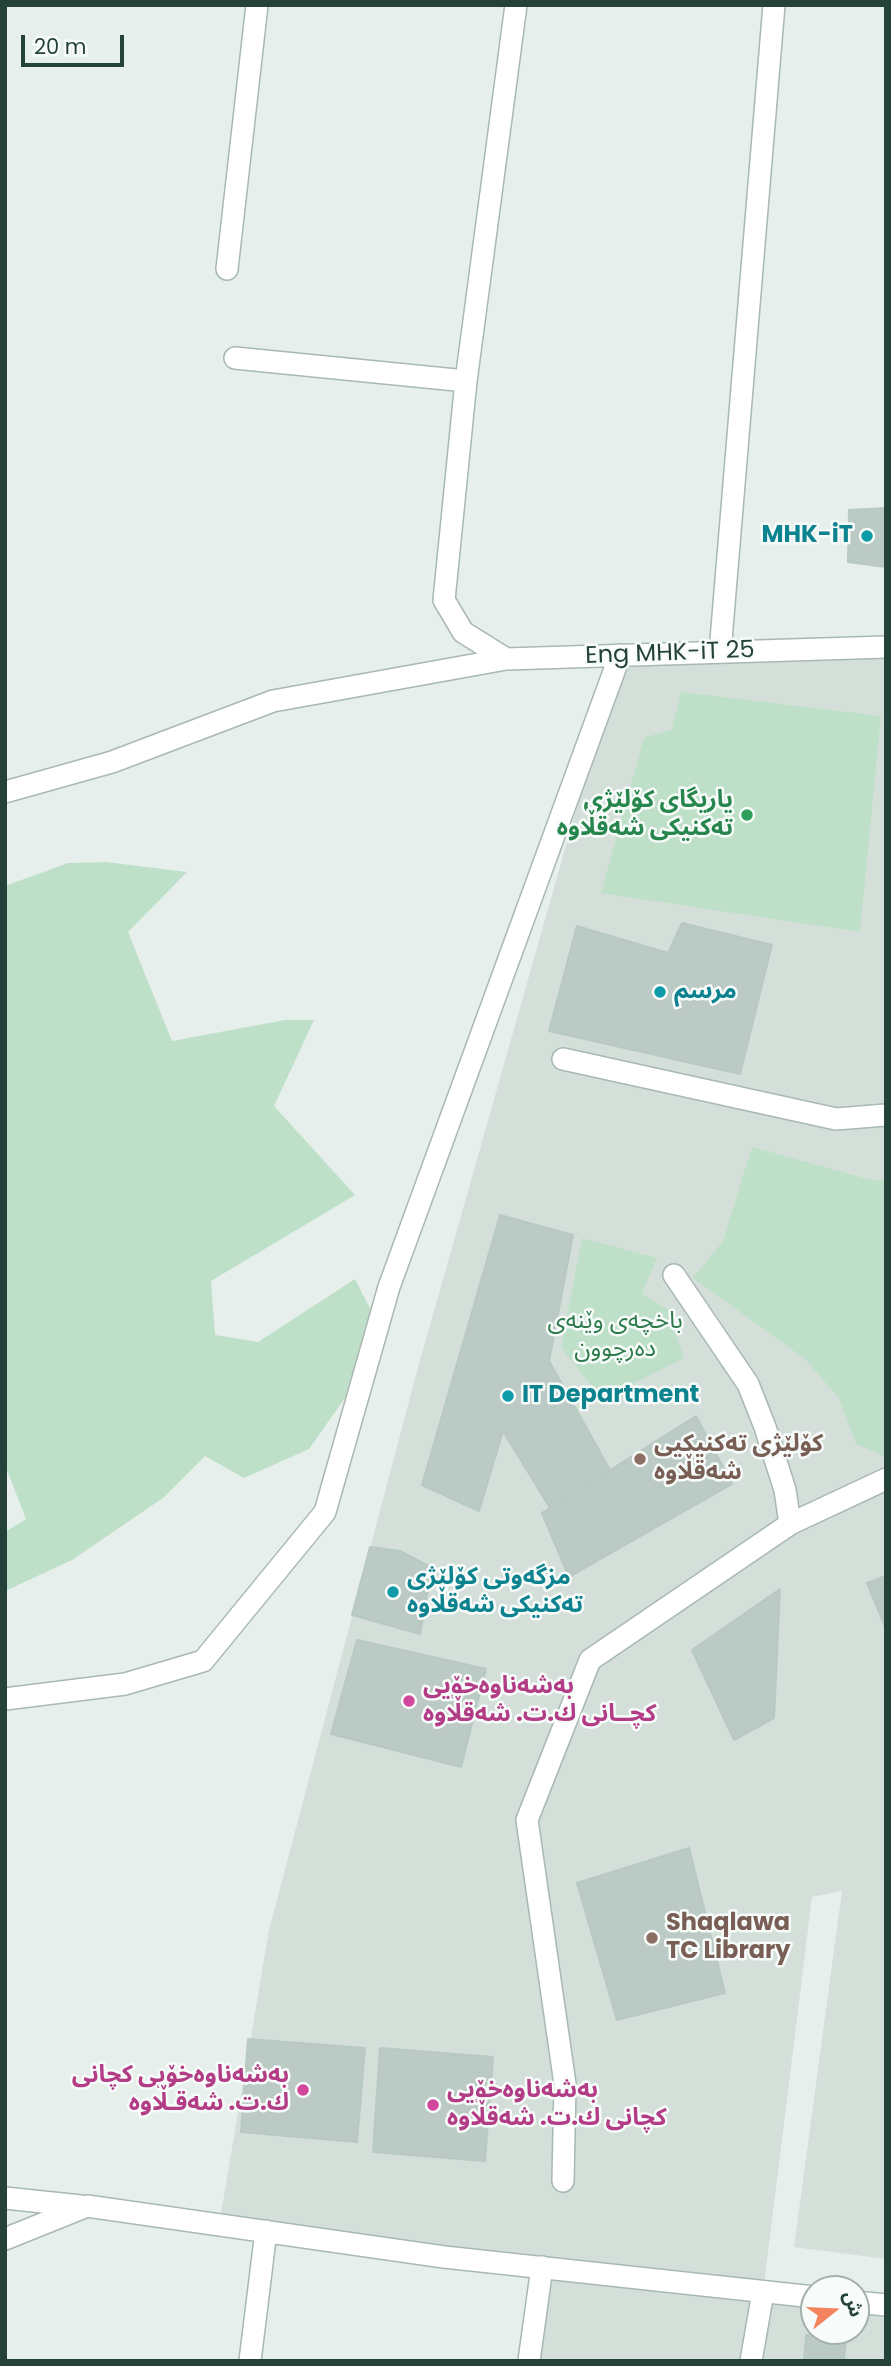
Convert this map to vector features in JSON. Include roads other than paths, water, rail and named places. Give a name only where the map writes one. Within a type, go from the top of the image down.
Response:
[{"type":"street","points":[[227,269],[257,5]]},
{"type":"street","points":[[506,659],[463,632],[444,600],[467,381],[516,5]]},
{"type":"street","points":[[720,652],[774,5]]},
{"type":"street","points":[[235,358],[467,381]]},
{"type":"street","name":"Eng MHK-iT 25","points":[[5,792],[112,762],[273,701],[506,659],[886,647]]},
{"type":"street","points":[[5,1699],[125,1684],[203,1661],[325,1512],[389,1287],[620,655]]},
{"type":"street","points":[[563,1059],[836,1119],[886,1115]]},
{"type":"street","points":[[674,1275],[748,1384],[785,1490],[790,1524]]},
{"type":"street","points":[[563,2181],[565,2084],[527,1820],[590,1660],[790,1524],[886,1479]]},
{"type":"street","points":[[5,2198],[87,2206],[444,2257],[800,2296]]},
{"type":"street","points":[[5,2239],[87,2206]]},
{"type":"street","points":[[250,2361],[266,2231]]},
{"type":"street","points":[[529,2361],[542,2267]]},
{"type":"street","points":[[751,2361],[764,2292]]},
{"type":"place","name":"MHK-iT","points":[[867,536]]},
{"type":"place","name":"یاریگای کۆلێژی تەکنیکی شەقڵاوە","points":[[747,815]]},
{"type":"place","name":"مرسم","points":[[660,992]]},
{"type":"place","name":"IT Department","points":[[508,1396]]},
{"type":"place","name":"کۆلێژی تەکنیکیی شەقڵاوە","points":[[640,1459]]},
{"type":"place","name":"مزگەوتی کۆلێژی تەکنیکی شەقڵاوە","points":[[393,1592]]},
{"type":"place","name":"بەشەناوەخۆیی کچــانی ك.ت. شەقڵاوە","points":[[409,1701]]},
{"type":"place","name":"Shaqlawa TC Library","points":[[652,1938]]},
{"type":"place","name":"بەشەناوەخۆیی کچانی ك.ت. شەقـڵاوە","points":[[303,2090]]},
{"type":"place","name":"بەشەناوەخۆیی کچانی ك.ت. شەقڵاوە","points":[[433,2105]]},
{"type":"park label","name":"باخچەی وێنەی دەرچوون","points":[[615,1336]]}]
